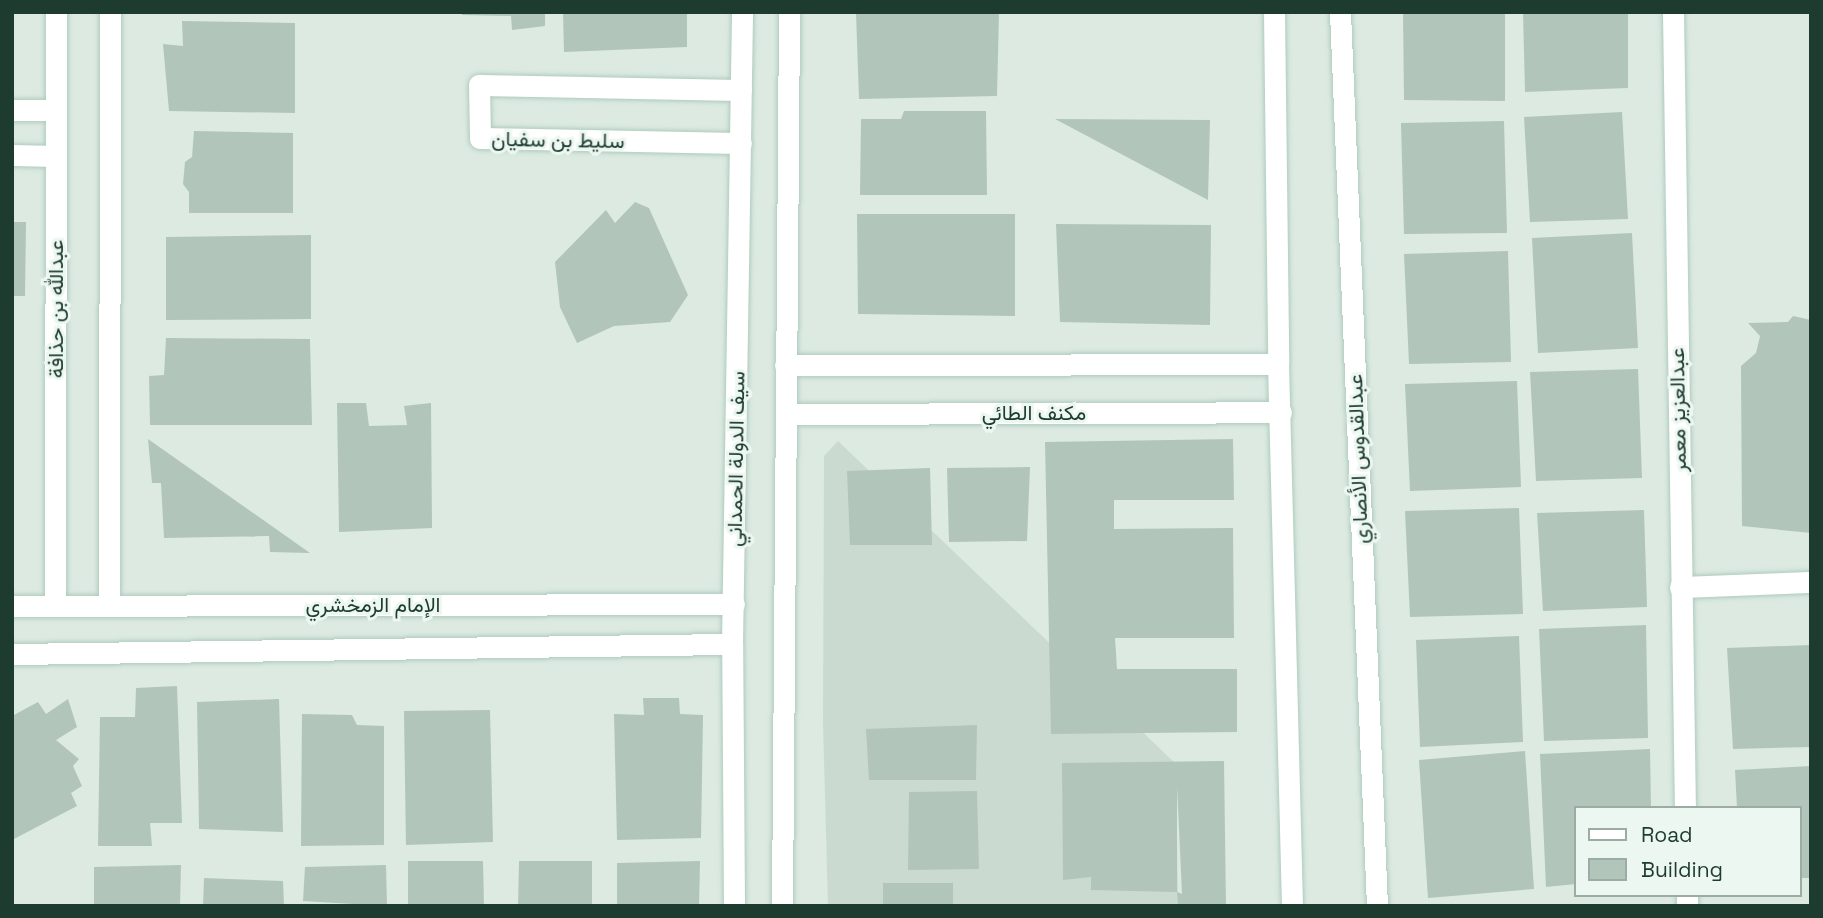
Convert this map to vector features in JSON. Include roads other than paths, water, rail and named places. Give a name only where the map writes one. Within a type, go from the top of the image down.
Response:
[{"type":"street","name":"عبدالله بن حذافة","points":[[55,606],[56,12]]},
{"type":"street","points":[[108,606],[110,12]]},
{"type":"street","name":"سيف الدولة الحمداني","points":[[734,906],[732,643],[742,12]]},
{"type":"street","points":[[782,906],[789,12]]},
{"type":"street","points":[[1274,12],[1278,364],[1292,906]]},
{"type":"street","name":"عبدالقدوس الأنصاري","points":[[1340,12],[1377,906]]},
{"type":"street","name":"عبدالعزيز معمر","points":[[1673,12],[1685,806]]},
{"type":"street","name":"سليط بن سفيان","points":[[741,90],[479,85],[480,138],[741,143]]},
{"type":"street","points":[[12,110],[55,110]]},
{"type":"street","points":[[12,155],[56,156]]},
{"type":"street","points":[[785,365],[1278,364]]},
{"type":"street","name":"مكنف الطائي","points":[[787,414],[1281,412]]},
{"type":"street","points":[[1680,587],[1811,582]]},
{"type":"street","name":"الإمام الزمخشري","points":[[12,606],[734,604]]},
{"type":"street","name":"الإمام الزمخشري","points":[[12,653],[732,643]]}]
